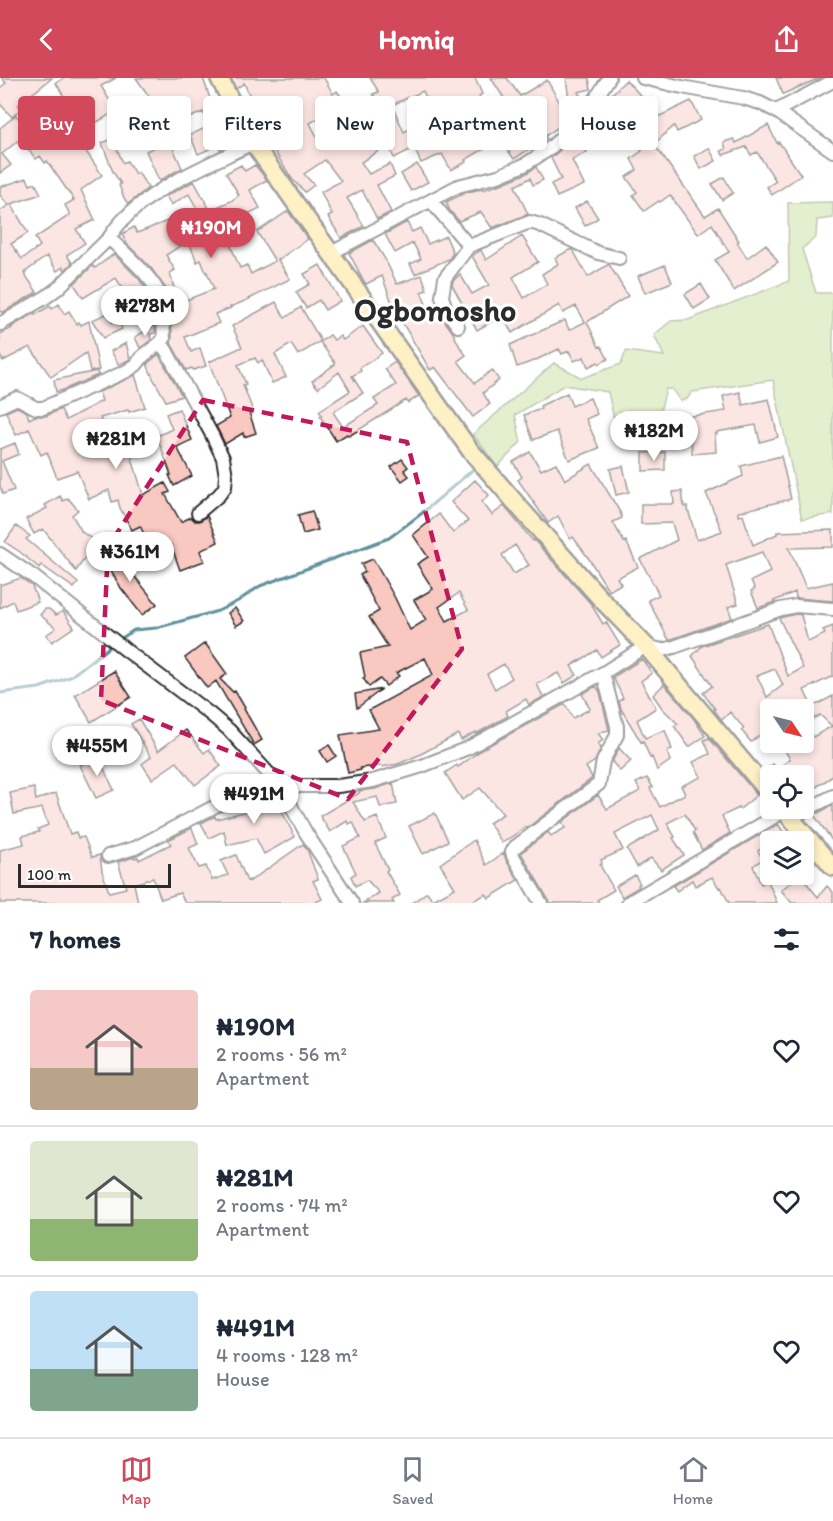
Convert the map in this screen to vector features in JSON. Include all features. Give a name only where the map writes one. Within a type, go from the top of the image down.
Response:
[{"type":"main road","points":[[219,78],[228,96]]},
{"type":"main road","points":[[258,150],[470,450],[527,517],[646,646],[760,782]]},
{"type":"main road","points":[[791,819],[833,867]]},
{"type":"street","points":[[331,253],[458,186],[498,176],[524,165],[548,150],[589,110],[609,78]]},
{"type":"street","points":[[643,78],[760,103],[776,111],[833,151]]},
{"type":"street","points":[[776,111],[833,80]]},
{"type":"street","points":[[0,324],[58,288],[109,238],[115,228],[136,207],[179,179],[239,150]]},
{"type":"street","points":[[431,201],[469,246]]},
{"type":"street","points":[[458,327],[447,311],[442,297],[444,278],[469,246],[530,222],[598,253],[619,258]]},
{"type":"street","points":[[0,406],[16,398],[36,408],[43,408],[127,371],[164,339],[160,296],[154,284],[109,238]]},
{"type":"street","points":[[160,343],[166,350],[223,458],[225,487],[198,513]]},
{"type":"street","points":[[0,554],[34,577],[229,730],[280,786],[306,833],[352,903]]},
{"type":"street","points":[[108,856],[135,848],[229,798],[280,786],[338,786],[373,781],[422,766],[468,748],[603,673],[646,646],[662,650],[674,647],[781,609],[796,606],[833,609]]},
{"type":"street","points":[[541,903],[512,851],[514,847],[599,784],[603,761],[617,735],[617,726],[603,673]]},
{"type":"street","points":[[814,806],[833,796]]},
{"type":"street","points":[[628,903],[768,819]]},
{"type":"highlighted area","points":[[203,400],[407,442],[462,649],[348,799],[101,700],[108,547]]},
{"type":"green space","points":[[833,202],[833,218],[817,220],[816,237],[802,249],[816,293],[833,293],[833,514],[802,519],[773,380],[692,392],[687,399],[680,401],[672,389],[666,389],[656,427],[614,419],[608,392],[564,385],[515,415],[521,442],[497,467],[473,434],[554,363],[582,378],[621,364],[626,351],[664,356],[654,335],[671,321],[688,320],[789,281],[788,203]]},
{"type":"building","points":[[2,78],[52,78],[29,96],[18,96],[18,112],[12,117],[0,104],[0,88],[6,83]]},
{"type":"building","points":[[64,78],[116,78],[101,86],[107,96],[107,116],[95,123],[95,96],[64,96],[56,83]]},
{"type":"building","points":[[136,78],[203,78],[209,96],[203,96],[203,112],[191,117],[191,96],[149,96]]},
{"type":"building","points":[[231,78],[324,78],[333,94],[337,91],[341,96],[315,96],[315,120],[310,123],[315,133],[315,150],[380,150],[361,162],[369,174],[390,164],[395,176],[377,185],[391,212],[377,219],[362,190],[347,198],[364,226],[341,238],[328,217],[332,215],[321,192],[341,181],[325,160],[304,174],[314,185],[305,192],[292,179],[273,150],[303,150],[303,96],[250,96],[244,83],[236,89]]},
{"type":"building","points":[[370,78],[475,78],[482,94],[479,96],[425,96],[423,91],[407,96],[407,98],[395,104],[395,96],[374,96],[373,94],[379,92]]},
{"type":"building","points":[[491,78],[507,78],[520,96],[503,96]]},
{"type":"building","points":[[566,78],[589,78],[591,89],[578,92],[580,96],[569,96]]},
{"type":"building","points":[[776,78],[820,78],[783,94]]},
{"type":"building","points":[[547,80],[559,102],[559,127],[547,135],[547,96],[520,96]]},
{"type":"building","points":[[626,80],[641,96],[610,96]]},
{"type":"building","points":[[691,101],[701,120],[677,132],[674,126],[658,140],[658,114],[660,116]]},
{"type":"building","points":[[395,112],[404,132],[407,130],[407,150],[410,150],[394,158],[390,150],[395,150]]},
{"type":"building","points":[[16,115],[18,141],[2,154],[11,165],[0,173],[0,128]]},
{"type":"building","points":[[768,125],[777,143],[779,142],[801,175],[772,195],[767,187],[776,181],[757,152],[751,155],[746,147],[723,155],[721,151],[726,149],[724,142],[734,139],[736,143]]},
{"type":"building","points":[[203,129],[203,150],[207,150],[198,154],[191,135]]},
{"type":"building","points":[[107,141],[107,150],[118,150],[123,163],[127,161],[135,174],[138,172],[148,188],[128,204],[119,185],[121,184],[113,172],[102,143]]},
{"type":"building","points":[[709,148],[716,161],[701,169],[694,156]]},
{"type":"building","points":[[29,150],[85,150],[102,175],[81,190],[95,220],[76,229],[85,243],[67,255],[72,263],[65,270],[63,267],[57,271],[47,256],[24,273],[37,292],[2,313],[0,310],[0,211],[9,205],[0,195],[0,187],[27,178],[30,185],[35,183],[41,194],[11,204],[28,233],[11,244],[22,259],[40,246],[35,238],[70,215],[65,205],[74,200],[47,161],[45,163],[40,156],[36,159]]},
{"type":"building","points":[[174,150],[182,168],[159,181],[146,151]]},
{"type":"building","points":[[415,150],[482,150],[451,170],[442,154],[421,163]]},
{"type":"building","points":[[508,150],[528,150],[514,159]]},
{"type":"building","points":[[560,150],[586,150],[587,152],[572,160],[584,185],[557,197],[551,184],[561,179],[551,158]]},
{"type":"building","points":[[658,150],[705,216],[718,208],[747,258],[766,244],[778,262],[734,291],[715,260],[729,252],[712,224],[698,234],[670,195],[644,211],[633,195],[637,192],[626,177],[637,170],[631,159],[642,151]]},
{"type":"building","points":[[417,164],[428,182],[411,191],[401,174]]},
{"type":"building","points":[[241,165],[245,171],[255,165],[267,180],[250,190],[260,208],[248,214],[254,226],[247,230],[244,224],[225,232],[240,268],[247,265],[251,274],[275,261],[257,232],[288,211],[308,239],[278,260],[290,279],[215,314],[219,323],[185,337],[191,352],[200,348],[206,366],[186,370],[171,343],[171,311],[167,289],[151,268],[127,244],[122,234],[134,227],[137,233],[170,220],[171,223],[176,220],[175,218],[197,209],[189,194],[171,205],[166,196],[194,181],[210,210],[231,201],[239,195],[226,173]],"holes":[[[198,221],[204,236],[189,242],[197,262],[201,260],[214,289],[181,302],[178,291],[175,292],[170,273],[175,270],[166,255],[185,243],[177,229]]]},
{"type":"building","points":[[536,167],[543,180],[533,185],[530,178],[515,186],[528,214],[492,228],[481,212],[459,221],[450,211],[446,202],[467,192],[501,184]]},
{"type":"building","points":[[724,177],[733,193],[722,200],[712,184]]},
{"type":"building","points":[[587,201],[598,218],[585,226],[575,208]]},
{"type":"building","points":[[407,222],[412,232],[420,228],[428,244],[446,236],[453,253],[449,259],[415,274],[410,264],[421,259],[413,243],[395,253],[385,234]]},
{"type":"building","points":[[522,236],[538,262],[513,277],[524,298],[547,284],[542,274],[558,264],[555,258],[571,249],[588,277],[609,264],[628,296],[587,322],[599,347],[601,346],[608,359],[588,367],[584,357],[574,361],[569,351],[562,354],[559,349],[517,367],[510,345],[565,320],[569,330],[585,322],[576,306],[563,313],[559,305],[512,333],[502,316],[477,330],[452,285],[453,281],[460,274],[472,294],[489,285],[472,256],[481,250],[486,260]]},
{"type":"building","points":[[373,240],[397,284],[422,275],[427,290],[421,292],[426,304],[422,306],[431,321],[440,315],[452,331],[466,355],[458,361],[475,383],[492,370],[499,380],[483,393],[490,404],[473,417],[435,367],[430,370],[399,317],[382,276],[365,283],[349,253]]},
{"type":"building","points":[[114,254],[139,279],[152,298],[135,308],[116,278],[83,298],[74,284],[90,268],[93,266],[95,268]]},
{"type":"building","points":[[320,265],[340,301],[325,310],[319,300],[306,308],[296,292],[310,284],[304,274]]},
{"type":"building","points":[[665,265],[672,282],[645,293],[638,276]]},
{"type":"building","points":[[701,284],[710,299],[694,309],[685,294]]},
{"type":"building","points":[[276,302],[285,318],[301,307],[321,341],[298,355],[291,344],[275,354],[286,377],[272,383],[262,360],[258,363],[255,358],[238,365],[246,384],[243,385],[253,411],[249,412],[256,433],[244,437],[243,433],[225,444],[216,426],[230,418],[209,362],[242,347],[232,326]]},
{"type":"building","points":[[59,304],[64,314],[69,311],[77,324],[79,322],[81,325],[89,321],[99,370],[90,371],[86,353],[51,377],[30,347],[3,361],[0,356],[0,334],[35,313],[35,315],[50,306],[52,309]]},
{"type":"building","points":[[113,311],[117,319],[111,322],[120,322],[122,329],[103,338],[92,320]]},
{"type":"building","points":[[155,325],[155,333],[150,334],[151,340],[140,348],[135,337]]},
{"type":"building","points":[[363,326],[382,353],[352,376],[363,393],[333,412],[343,427],[378,405],[374,399],[396,385],[385,369],[395,362],[419,396],[408,403],[406,400],[349,436],[347,434],[336,441],[319,411],[350,391],[339,372],[318,388],[312,381],[335,364],[320,342],[330,335],[334,340],[340,336],[343,340]]},
{"type":"building","points":[[126,343],[130,359],[119,365],[111,351]]},
{"type":"building","points":[[159,354],[182,396],[166,401],[153,378],[147,364]]},
{"type":"building","points":[[97,371],[98,375],[56,392],[54,380]]},
{"type":"building","points":[[135,375],[145,407],[100,418],[109,437],[137,426],[144,442],[129,448],[143,495],[165,483],[170,492],[165,494],[181,522],[191,517],[195,521],[200,521],[207,516],[218,542],[200,551],[204,561],[180,570],[171,545],[154,554],[140,526],[132,530],[118,500],[112,502],[109,490],[89,499],[77,471],[57,478],[47,452],[41,455],[29,429],[16,435],[6,412],[17,407],[27,412],[29,419],[35,416],[46,416],[61,409],[66,420],[102,401],[99,392]]},
{"type":"building","points":[[740,392],[743,405],[769,399],[778,437],[760,442],[756,425],[717,432],[715,434],[716,452],[692,454],[686,417],[726,411],[723,396]]},
{"type":"building","points":[[567,393],[572,406],[590,398],[597,414],[586,419],[599,448],[569,460],[557,431],[533,440],[524,415],[541,409],[540,406]]},
{"type":"building","points":[[179,409],[192,440],[177,447],[192,476],[174,486],[157,436],[172,429],[166,414]]},
{"type":"building","points":[[15,443],[19,454],[2,461],[14,490],[3,494],[0,486],[0,449]]},
{"type":"building","points":[[530,452],[541,470],[556,463],[565,480],[591,464],[620,512],[622,518],[613,522],[624,542],[626,541],[638,567],[617,578],[621,584],[609,591],[573,537],[570,539],[558,516],[548,523],[518,480],[522,477],[513,462]]},
{"type":"building","points":[[665,452],[665,470],[643,471],[643,453]]},
{"type":"building","points":[[781,456],[791,499],[738,512],[738,516],[743,515],[753,545],[777,532],[833,530],[833,547],[789,548],[806,588],[833,582],[833,601],[796,598],[795,592],[758,608],[751,591],[755,589],[751,581],[770,572],[762,552],[726,565],[738,604],[728,607],[732,618],[669,640],[648,600],[659,595],[640,559],[677,540],[672,523],[641,524],[641,504],[674,504],[673,492],[682,491],[684,507],[687,506],[697,540],[722,531],[706,493],[743,476],[741,466]]},
{"type":"building","points":[[402,459],[408,467],[404,470],[409,476],[402,481],[391,467]]},
{"type":"building","points":[[623,466],[629,492],[616,495],[610,469]]},
{"type":"building","points":[[475,480],[489,495],[482,502],[492,515],[504,506],[591,604],[603,624],[606,622],[620,645],[601,657],[597,650],[571,666],[577,675],[564,683],[558,673],[537,684],[543,697],[529,705],[526,699],[506,711],[508,716],[476,734],[476,732],[461,740],[458,734],[398,764],[360,768],[361,770],[348,773],[340,735],[379,729],[369,710],[433,675],[425,658],[396,673],[399,676],[386,686],[380,679],[369,687],[363,678],[365,677],[360,653],[388,647],[369,617],[379,611],[360,575],[365,572],[361,564],[373,559],[410,630],[426,620],[414,600],[433,589],[417,564],[428,557],[413,535],[439,514],[453,533],[468,521],[451,502]],"holes":[[[515,545],[529,565],[514,574],[502,555]],[[459,593],[468,610],[447,621],[439,607]],[[504,664],[512,678],[495,689],[487,674]]]},
{"type":"building","points":[[60,496],[63,501],[68,498],[78,510],[72,515],[82,532],[96,542],[76,571],[43,529],[34,534],[26,519],[47,508],[45,505]]},
{"type":"building","points":[[312,511],[318,530],[303,534],[298,515]]},
{"type":"building","points":[[16,526],[30,536],[26,539],[78,583],[74,588],[41,565],[39,568],[5,542]]},
{"type":"building","points":[[118,550],[135,577],[157,604],[142,615],[121,588],[104,559]]},
{"type":"building","points":[[21,578],[32,586],[38,602],[16,610],[13,601],[0,608],[0,585]]},
{"type":"building","points":[[235,608],[244,621],[236,626],[228,613]]},
{"type":"building","points":[[45,609],[49,609],[56,615],[63,611],[74,627],[52,642],[46,635],[56,628],[40,615]]},
{"type":"building","points":[[801,615],[808,642],[825,634],[823,630],[833,626],[833,676],[804,690],[808,699],[760,699],[760,735],[751,742],[741,730],[744,728],[730,712],[722,720],[714,710],[703,693],[712,686],[692,656],[702,646],[768,624],[788,676],[803,668],[779,618]],"holes":[[[775,669],[783,685],[767,697],[757,676]]]},
{"type":"building","points":[[205,643],[227,674],[220,679],[233,692],[235,691],[262,740],[254,745],[216,681],[207,688],[185,658]]},
{"type":"building","points":[[642,659],[652,673],[641,681],[656,708],[637,720],[645,738],[665,730],[672,749],[667,751],[670,761],[657,770],[643,741],[641,742],[621,709],[619,701],[623,698],[613,677]]},
{"type":"building","points":[[114,671],[131,697],[91,722],[75,695]]},
{"type":"building","points":[[664,684],[694,719],[705,736],[689,747],[674,726],[678,724],[653,695]]},
{"type":"building","points":[[596,686],[600,692],[609,730],[598,733],[603,740],[598,744],[601,748],[595,761],[586,767],[591,779],[527,828],[502,843],[489,823],[503,814],[480,788],[462,800],[445,773],[457,765],[458,767],[484,748],[565,704],[573,718],[590,709],[582,694]]},
{"type":"building","points":[[382,689],[357,708],[355,694]]},
{"type":"building","points":[[833,696],[833,776],[814,788],[814,765],[782,765],[790,759],[786,753],[814,753],[814,736],[832,726],[820,715],[814,718],[814,706]]},
{"type":"building","points":[[139,719],[158,751],[186,730],[204,753],[209,749],[221,766],[195,785],[177,762],[152,779],[142,764],[151,757],[131,724]]},
{"type":"building","points":[[709,738],[757,795],[740,809],[722,816],[730,833],[702,850],[685,814],[667,823],[684,855],[661,870],[651,858],[637,867],[627,849],[659,830],[652,815],[615,834],[623,850],[601,860],[600,865],[614,890],[597,900],[599,903],[549,903],[521,853],[548,832],[551,836],[565,828],[562,822],[598,795],[607,809],[640,791],[636,783],[647,778],[660,807],[685,794],[681,786],[701,777],[693,762],[710,754],[704,740]]},
{"type":"building","points":[[329,745],[336,756],[327,762],[320,751]]},
{"type":"building","points":[[619,748],[631,761],[620,771],[612,762]]},
{"type":"building","points":[[98,756],[114,790],[96,798],[80,765]]},
{"type":"building","points":[[393,783],[397,804],[380,807],[377,797],[353,802],[365,822],[377,817],[386,838],[375,843],[388,870],[386,871],[400,895],[392,900],[394,903],[363,903],[379,893],[367,880],[355,886],[351,876],[356,873],[343,846],[360,838],[353,822],[349,824],[347,821],[330,832],[320,816],[359,791]]},
{"type":"building","points":[[34,788],[36,800],[56,793],[70,834],[76,832],[78,838],[84,837],[92,857],[100,855],[102,871],[109,892],[126,888],[118,862],[134,857],[138,857],[139,860],[171,844],[168,840],[192,828],[198,844],[189,848],[199,868],[206,866],[212,880],[228,875],[221,861],[236,855],[247,881],[250,881],[303,844],[318,879],[313,881],[322,899],[314,903],[185,903],[180,893],[161,899],[153,878],[134,884],[138,902],[133,903],[0,903],[0,850],[24,844],[22,836],[39,832],[38,829],[48,825],[42,808],[14,814],[10,793]]},
{"type":"building","points":[[274,796],[295,837],[264,854],[256,838],[227,845],[224,831],[209,838],[201,823],[215,816],[216,819],[244,812],[241,805]]},
{"type":"building","points":[[833,805],[833,842],[814,815]]},
{"type":"building","points":[[435,813],[448,841],[423,854],[409,826]]},
{"type":"building","points":[[778,824],[783,831],[766,831]]},
{"type":"building","points":[[760,835],[760,850],[758,851],[760,861],[753,866],[760,885],[770,885],[777,903],[729,903],[721,887],[719,888],[712,877],[695,886],[692,880],[677,891],[673,886]]},
{"type":"building","points":[[474,840],[486,865],[504,853],[518,880],[489,898],[486,894],[469,903],[412,903],[427,892],[433,900],[455,888],[440,864]]},
{"type":"building","points":[[635,875],[640,884],[639,887],[622,897],[616,886]]},
{"type":"building","points":[[787,885],[808,885],[818,897],[827,886],[833,892],[833,903],[792,903],[781,890]]},
{"type":"waterway","points":[[119,640],[134,630],[156,628],[218,611],[260,586],[389,538],[477,466]]},
{"type":"waterway","points":[[0,693],[39,688],[70,677],[113,644]]},
{"type":"district","name":"Ogbomosho","points":[[435,310]]}]
